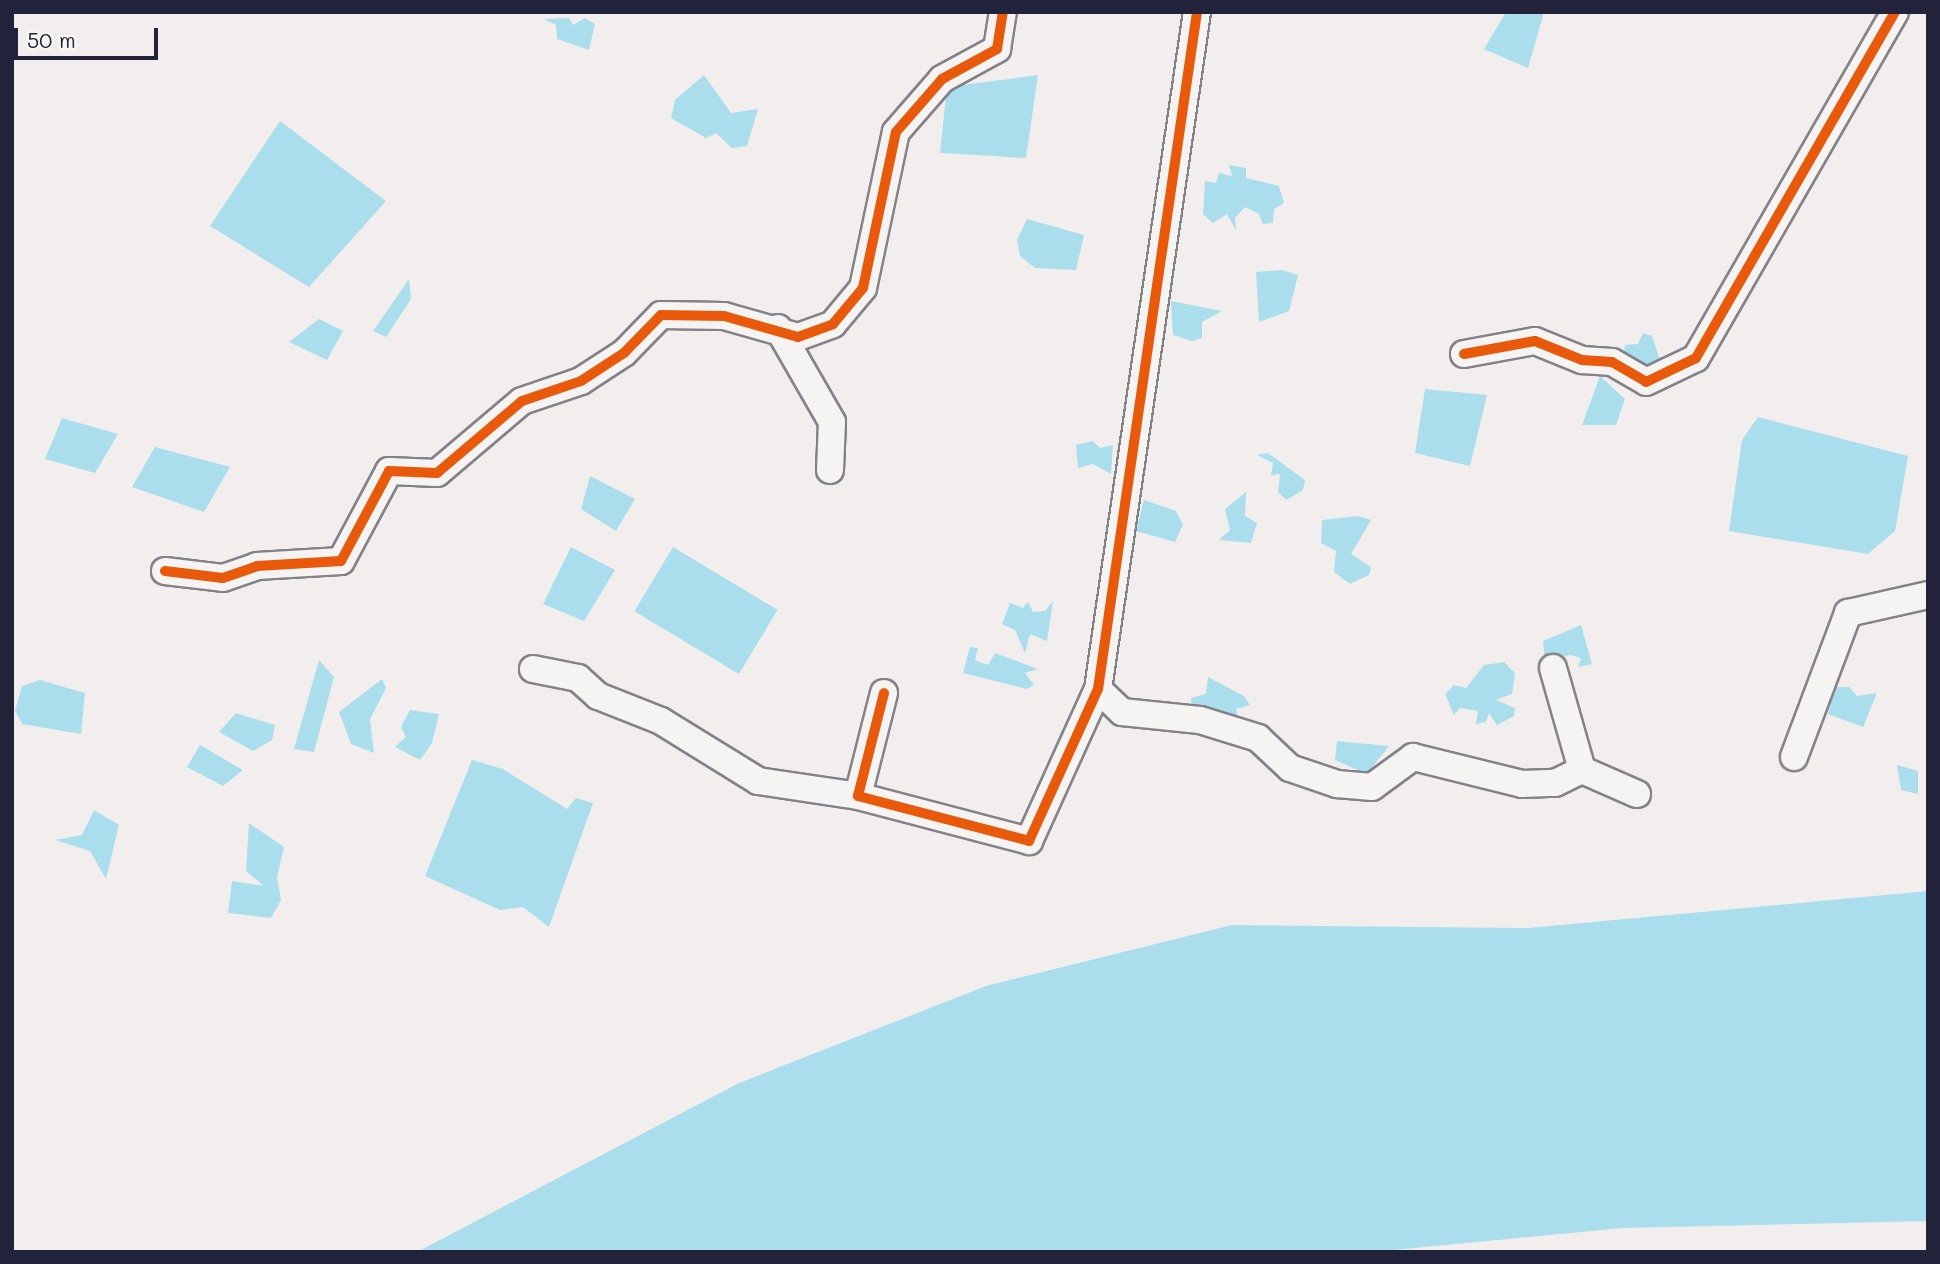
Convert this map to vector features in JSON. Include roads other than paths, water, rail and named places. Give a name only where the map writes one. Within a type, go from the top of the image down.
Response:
[{"type":"street","points":[[164,571],[223,578],[257,566],[341,561],[389,471],[437,472],[522,401],[581,381],[624,353],[661,315],[724,316],[778,328],[798,337],[833,324],[863,288],[896,132],[942,79],[997,49],[1003,12]]},
{"type":"street","points":[[533,669],[579,678],[598,696],[661,722],[758,781],[858,796],[1029,841],[1098,689],[1197,12]]},
{"type":"street","points":[[1464,354],[1535,341],[1581,360],[1612,362],[1646,382],[1696,358],[1895,12]]},
{"type":"street","points":[[778,328],[832,422],[830,470]]},
{"type":"street","points":[[1794,757],[1848,613],[1928,595]]},
{"type":"street","points":[[1553,668],[1582,770]]},
{"type":"street","points":[[1098,689],[1122,712],[1200,720],[1258,738],[1290,768],[1337,785],[1372,787],[1413,757],[1522,784],[1555,783],[1582,770],[1637,794]]},
{"type":"street","points":[[858,796],[884,692]]},
{"type":"water","points":[[1506,12],[1544,12],[1528,68],[1484,49]]},
{"type":"water","points":[[569,18],[573,25],[585,18],[595,24],[589,50],[557,39],[556,25],[544,19]]},
{"type":"water","points":[[704,75],[731,113],[758,109],[747,146],[732,148],[716,133],[706,138],[671,118],[675,100]]},
{"type":"water","points":[[1038,75],[1026,158],[940,153],[947,87]]},
{"type":"water","points":[[280,121],[386,201],[309,287],[210,226]]},
{"type":"water","points":[[1229,165],[1246,168],[1246,178],[1279,186],[1284,203],[1274,209],[1273,223],[1263,224],[1259,214],[1245,207],[1235,218],[1236,230],[1227,214],[1213,223],[1203,214],[1205,181],[1216,183],[1219,173],[1232,176]]},
{"type":"water","points":[[1027,219],[1084,235],[1076,270],[1035,268],[1020,256],[1017,240]]},
{"type":"water","points":[[1282,270],[1298,275],[1289,311],[1259,322],[1256,272]]},
{"type":"water","points":[[409,279],[411,299],[386,337],[373,331]]},
{"type":"water","points":[[1171,301],[1222,311],[1202,322],[1202,338],[1192,341],[1173,335]]},
{"type":"water","points":[[319,319],[343,331],[327,360],[289,342]]},
{"type":"water","points":[[1643,333],[1652,336],[1659,357],[1669,358],[1647,370],[1623,360],[1625,345],[1638,344]]},
{"type":"water","points":[[1600,376],[1625,399],[1616,425],[1582,425]]},
{"type":"water","points":[[1425,389],[1487,395],[1470,466],[1415,453]]},
{"type":"water","points":[[1758,417],[1908,456],[1895,531],[1868,554],[1729,531],[1742,440]]},
{"type":"water","points":[[62,418],[118,434],[95,473],[45,459]]},
{"type":"water","points":[[1093,441],[1100,448],[1113,445],[1111,474],[1093,464],[1078,468],[1076,445]]},
{"type":"water","points":[[155,447],[230,467],[204,512],[132,487]]},
{"type":"water","points":[[1268,453],[1305,480],[1303,490],[1286,500],[1278,492],[1280,474],[1271,475],[1273,463],[1257,455]]},
{"type":"water","points":[[590,476],[635,499],[616,531],[581,509]]},
{"type":"water","points":[[1246,492],[1245,516],[1257,523],[1251,543],[1219,540],[1230,530],[1225,509]]},
{"type":"water","points":[[1144,500],[1176,511],[1183,525],[1175,542],[1136,531]]},
{"type":"water","points":[[1358,516],[1371,520],[1351,554],[1371,567],[1369,575],[1350,584],[1334,572],[1336,551],[1321,543],[1322,520]]},
{"type":"water","points":[[571,547],[615,570],[584,621],[543,604]]},
{"type":"water","points":[[673,547],[778,610],[739,674],[634,611]]},
{"type":"water","points":[[1053,601],[1047,641],[1030,634],[1025,653],[1015,630],[1002,624],[1010,603],[1023,608],[1028,602],[1033,612],[1045,611]]},
{"type":"water","points":[[1581,625],[1592,664],[1578,667],[1581,658],[1571,655],[1545,661],[1543,641]]},
{"type":"water","points":[[970,647],[978,648],[975,660],[988,665],[995,653],[1038,669],[1025,673],[1034,685],[1027,689],[963,673]]},
{"type":"water","points":[[319,660],[334,677],[314,752],[294,749]]},
{"type":"water","points":[[1504,662],[1515,673],[1512,694],[1496,700],[1515,708],[1514,716],[1497,725],[1489,713],[1486,722],[1476,724],[1478,711],[1460,708],[1454,715],[1445,694],[1454,685],[1466,688],[1484,665]]},
{"type":"water","points":[[1208,677],[1244,696],[1250,705],[1236,709],[1238,719],[1223,711],[1217,719],[1207,708],[1192,711],[1191,698],[1206,694]]},
{"type":"water","points":[[382,679],[386,688],[370,719],[374,753],[351,744],[339,712]]},
{"type":"water","points":[[40,680],[85,693],[81,734],[22,724],[15,711],[22,686]]},
{"type":"water","points":[[1835,687],[1849,687],[1857,696],[1877,693],[1863,727],[1828,714]]},
{"type":"water","points":[[410,710],[439,714],[432,743],[420,760],[395,747],[406,737],[401,727]]},
{"type":"water","points":[[236,713],[275,725],[272,740],[253,751],[219,732]]},
{"type":"water","points":[[1337,741],[1389,746],[1367,774],[1335,760]]},
{"type":"water","points":[[200,745],[243,770],[223,786],[187,767]]},
{"type":"water","points":[[472,760],[503,769],[567,809],[576,798],[593,803],[549,927],[523,907],[500,910],[425,876]]},
{"type":"water","points":[[1897,765],[1918,771],[1918,794],[1901,790]]},
{"type":"water","points":[[94,810],[119,825],[106,879],[90,851],[55,840],[82,835]]},
{"type":"water","points":[[249,823],[284,847],[277,877],[281,900],[271,918],[228,913],[232,881],[264,886],[246,871]]},
{"type":"water","points":[[1928,891],[1928,1221],[1623,1228],[1373,1252],[417,1252],[739,1083],[986,986],[1232,925],[1528,928]]}]
